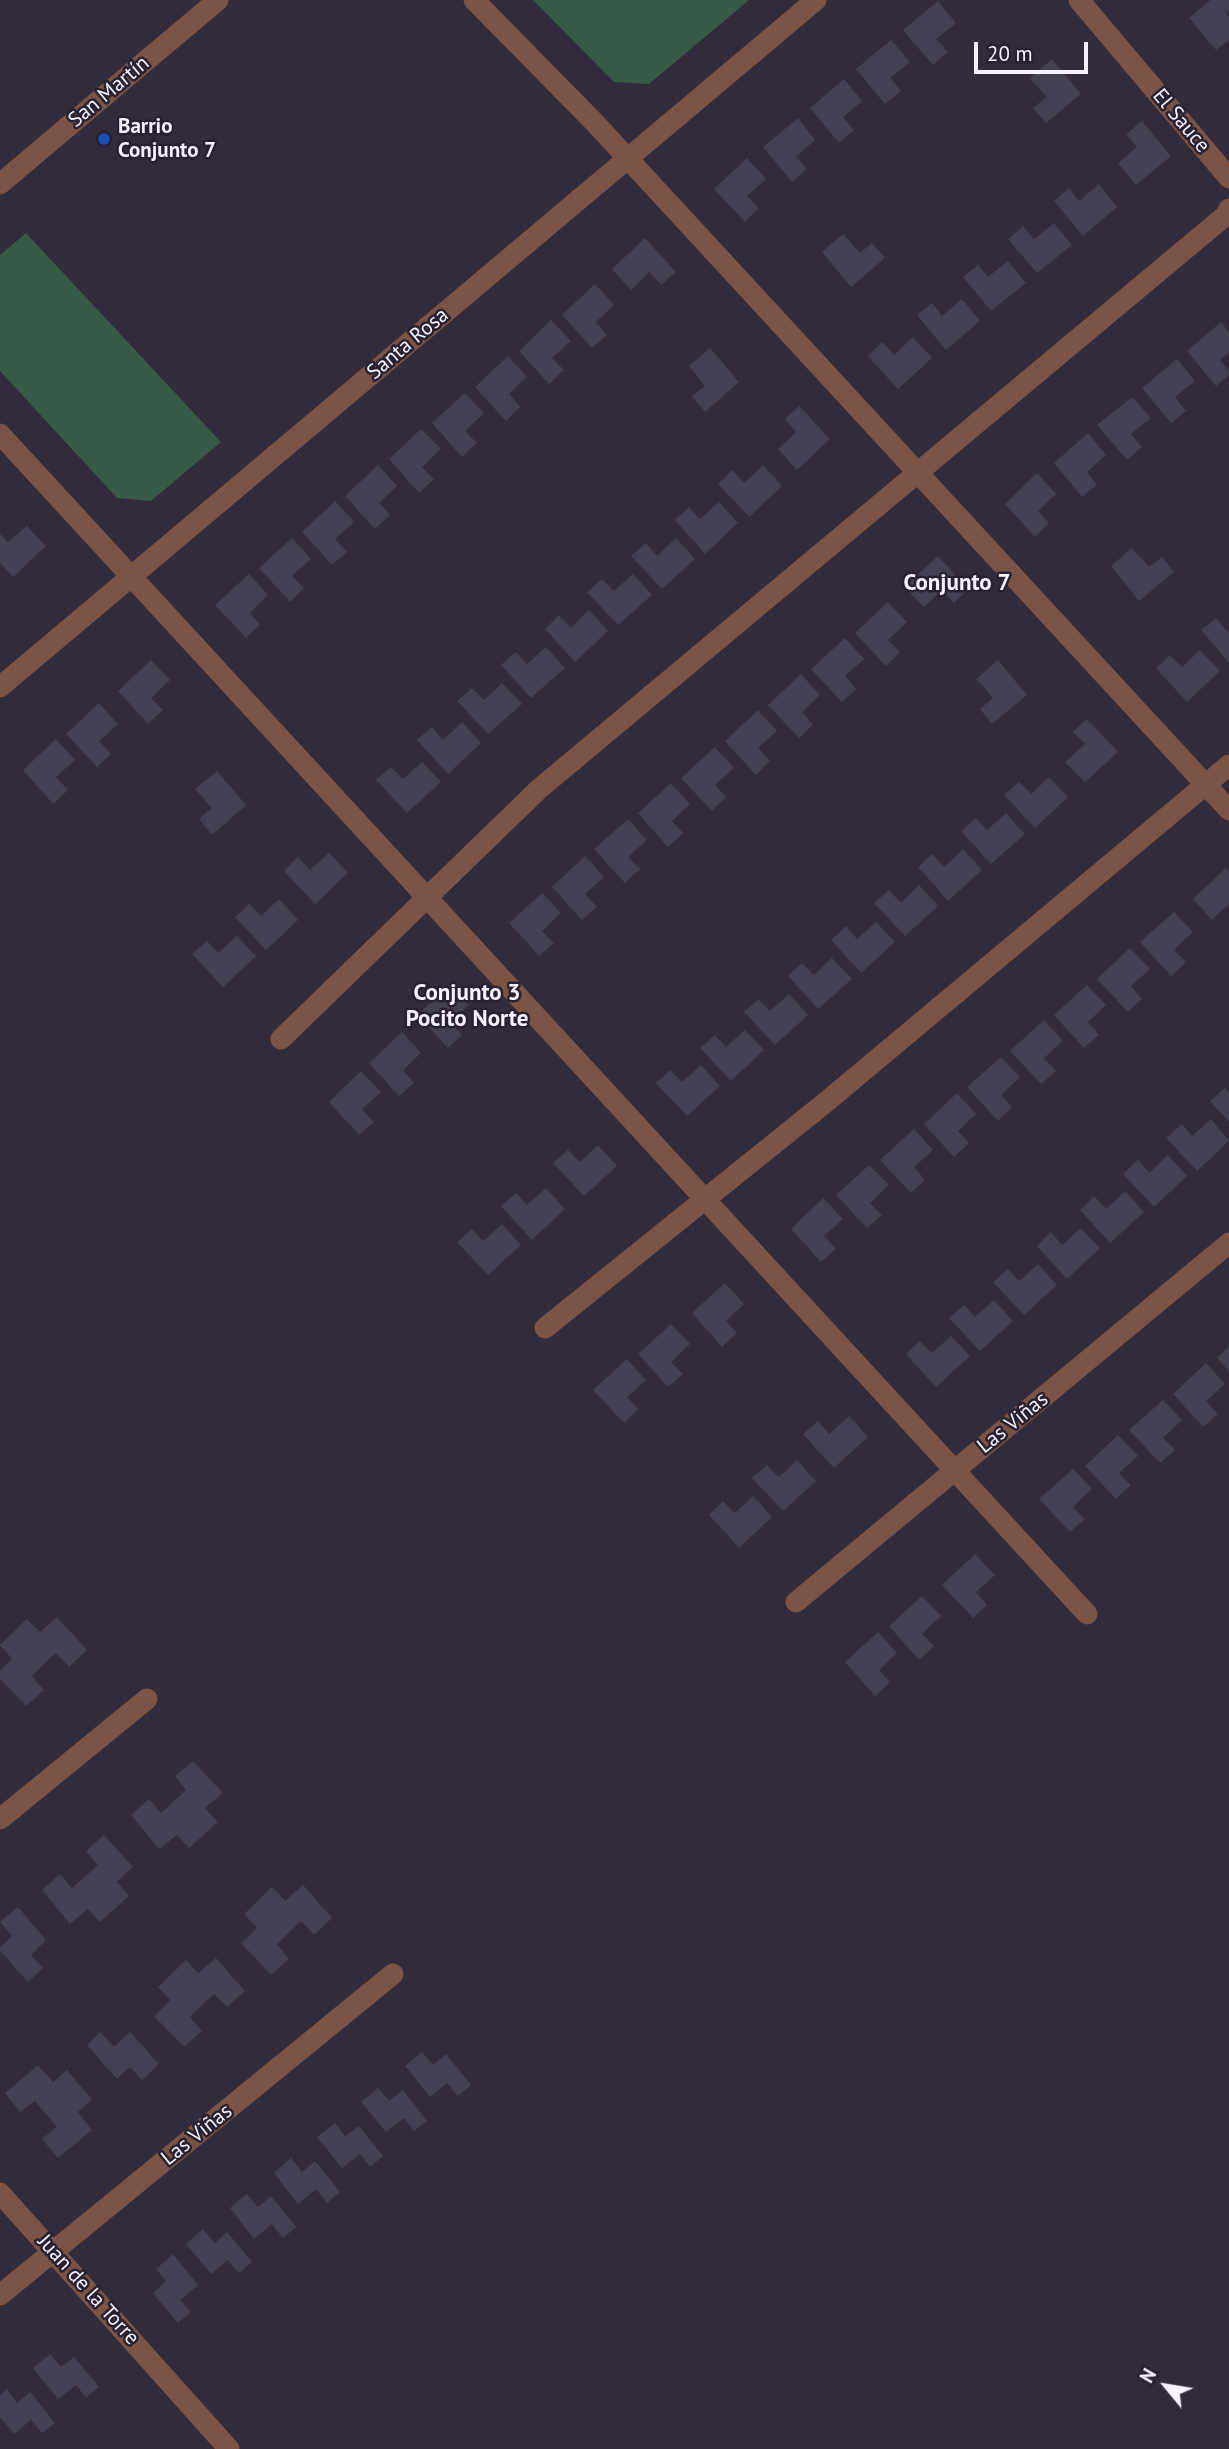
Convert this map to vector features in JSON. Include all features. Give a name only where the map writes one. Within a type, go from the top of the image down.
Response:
[{"type":"street","name":"San Martín","points":[[0,184],[218,0]]},
{"type":"street","points":[[474,0],[628,158],[1229,810]]},
{"type":"street","name":"Santa Rosa","points":[[0,687],[816,0]]},
{"type":"street","name":"El Sauce","points":[[1079,0],[1229,178]]},
{"type":"street","points":[[281,1039],[539,789],[1226,215],[1229,209]]},
{"type":"street","points":[[0,434],[1087,1614]]},
{"type":"street","points":[[545,1328],[848,1084],[1229,765]]},
{"type":"street","name":"Las Viñas","points":[[796,1602],[1229,1243]]},
{"type":"street","points":[[0,1819],[148,1699]]},
{"type":"street","name":"Las Viñas","points":[[0,2295],[393,1974]]},
{"type":"street","name":"Juan de la Torre","points":[[0,2193],[229,2449]]},
{"type":"green space","points":[[533,0],[749,0],[649,84],[614,82]]},
{"type":"green space","points":[[26,233],[221,442],[151,501],[117,498],[0,371],[0,255]]},
{"type":"building","points":[[1210,0],[1229,0],[1229,10],[1226,13],[1229,17],[1229,40],[1216,50],[1189,18]]},
{"type":"building","points":[[938,1],[956,23],[936,39],[948,52],[933,65],[903,30]]},
{"type":"building","points":[[891,40],[910,62],[890,78],[901,91],[885,104],[856,69]]},
{"type":"building","points":[[1052,59],[1081,94],[1046,123],[1033,108],[1047,97],[1030,78]]},
{"type":"building","points":[[844,79],[862,101],[843,117],[854,130],[839,143],[810,108]]},
{"type":"building","points":[[798,118],[815,140],[796,156],[807,169],[792,182],[763,147]]},
{"type":"building","points":[[1142,121],[1171,156],[1136,185],[1118,163],[1137,147],[1126,134]]},
{"type":"building","points":[[747,158],[766,179],[747,196],[759,208],[745,222],[714,189]]},
{"type":"building","points":[[1099,184],[1117,207],[1083,236],[1054,201],[1069,188],[1079,201]]},
{"type":"building","points":[[1054,223],[1072,245],[1037,273],[1008,239],[1023,226],[1034,239]]},
{"type":"building","points":[[843,234],[860,253],[872,243],[885,258],[851,287],[822,252]]},
{"type":"building","points":[[645,238],[676,272],[661,285],[649,272],[631,290],[612,269]]},
{"type":"building","points":[[1008,261],[1026,283],[991,311],[963,277],[978,265],[988,277]]},
{"type":"building","points":[[595,284],[614,305],[596,322],[607,335],[592,348],[562,315]]},
{"type":"building","points":[[962,299],[980,321],[946,350],[917,315],[932,303],[942,316]]},
{"type":"building","points":[[551,320],[571,341],[552,358],[564,370],[549,384],[519,351]]},
{"type":"building","points":[[1221,322],[1229,332],[1229,352],[1220,360],[1229,375],[1216,386],[1187,351]]},
{"type":"building","points":[[913,337],[932,358],[898,389],[868,356],[882,342],[894,355]]},
{"type":"building","points":[[710,348],[739,382],[705,412],[692,396],[705,386],[689,366]]},
{"type":"building","points":[[508,356],[527,377],[509,394],[520,407],[506,421],[475,387]]},
{"type":"building","points":[[1177,359],[1195,381],[1175,397],[1186,411],[1171,423],[1142,388]]},
{"type":"building","points":[[465,393],[484,413],[465,431],[477,443],[462,457],[432,423]]},
{"type":"building","points":[[1132,397],[1151,418],[1131,434],[1142,447],[1127,460],[1097,425]]},
{"type":"building","points":[[799,406],[830,439],[797,470],[778,449],[796,432],[785,419]]},
{"type":"building","points":[[421,429],[441,449],[422,467],[434,479],[419,493],[389,459]]},
{"type":"building","points":[[1088,433],[1106,455],[1087,472],[1097,485],[1082,497],[1054,463]]},
{"type":"building","points":[[378,465],[397,486],[379,503],[390,515],[375,529],[345,496]]},
{"type":"building","points":[[763,465],[782,486],[749,517],[718,484],[732,470],[744,483]]},
{"type":"building","points":[[1037,473],[1056,494],[1038,511],[1049,523],[1035,537],[1005,504]]},
{"type":"building","points":[[335,501],[354,522],[335,539],[347,552],[332,565],[302,532]]},
{"type":"building","points":[[719,502],[738,523],[705,554],[675,520],[689,507],[700,519]]},
{"type":"building","points":[[27,526],[46,546],[13,577],[0,563],[0,534],[8,542]]},
{"type":"building","points":[[292,538],[311,559],[292,576],[304,588],[290,602],[259,568]]},
{"type":"building","points":[[676,538],[695,559],[662,589],[631,556],[646,543],[657,556]]},
{"type":"building","points":[[1132,548],[1149,567],[1162,557],[1174,572],[1139,601],[1111,566]]},
{"type":"building","points":[[938,556],[968,589],[954,603],[942,590],[924,607],[904,587]]},
{"type":"building","points":[[249,574],[268,595],[250,613],[260,625],[246,638],[215,605]]},
{"type":"building","points":[[633,574],[652,595],[618,625],[587,592],[602,579],[614,591]]},
{"type":"building","points":[[888,602],[907,622],[888,640],[900,652],[886,666],[855,633]]},
{"type":"building","points":[[589,610],[608,631],[575,662],[545,629],[559,615],[571,628]]},
{"type":"building","points":[[1216,618],[1229,630],[1229,663],[1201,630]]},
{"type":"building","points":[[845,638],[864,659],[845,676],[856,689],[842,702],[811,669]]},
{"type":"building","points":[[546,647],[565,668],[531,698],[501,665],[516,652],[527,664]]},
{"type":"building","points":[[1200,650],[1220,671],[1187,702],[1156,668],[1170,655],[1182,667]]},
{"type":"building","points":[[151,660],[170,680],[151,698],[163,710],[148,724],[118,691]]},
{"type":"building","points":[[998,660],[1027,695],[992,724],[980,709],[993,698],[976,679]]},
{"type":"building","points":[[801,674],[820,695],[802,712],[813,725],[799,738],[768,705]]},
{"type":"building","points":[[502,683],[522,704],[488,734],[457,701],[472,688],[484,700]]},
{"type":"building","points":[[99,703],[118,724],[99,741],[111,754],[97,767],[66,734]]},
{"type":"building","points":[[758,710],[777,731],[758,748],[770,761],[756,775],[725,741]]},
{"type":"building","points":[[1087,719],[1118,752],[1085,782],[1065,762],[1085,744],[1073,732]]},
{"type":"building","points":[[462,722],[481,743],[448,774],[417,740],[432,727],[443,740]]},
{"type":"building","points":[[56,739],[75,760],[56,777],[68,790],[53,804],[23,770]]},
{"type":"building","points":[[715,747],[734,768],[715,785],[726,797],[712,811],[681,778]]},
{"type":"building","points":[[422,762],[441,782],[407,813],[376,780],[391,767],[403,779]]},
{"type":"building","points":[[217,771],[246,805],[212,835],[199,819],[212,808],[195,789]]},
{"type":"building","points":[[1049,777],[1068,797],[1035,828],[1004,795],[1019,782],[1031,794]]},
{"type":"building","points":[[671,783],[690,804],[672,821],[683,833],[668,847],[638,813]]},
{"type":"building","points":[[1006,813],[1025,834],[991,864],[961,831],[976,818],[987,830]]},
{"type":"building","points":[[628,819],[647,840],[628,857],[640,869],[625,883],[594,849]]},
{"type":"building","points":[[963,849],[982,870],[948,901],[918,867],[932,854],[944,867]]},
{"type":"building","points":[[329,853],[348,873],[315,904],[284,871],[298,857],[310,870]]},
{"type":"building","points":[[585,856],[604,877],[585,894],[597,907],[582,920],[552,887]]},
{"type":"building","points":[[1226,868],[1229,872],[1229,904],[1212,920],[1193,899]]},
{"type":"building","points":[[919,885],[938,906],[905,936],[874,903],[889,890],[901,903]]},
{"type":"building","points":[[542,893],[561,913],[542,931],[554,943],[539,956],[509,923]]},
{"type":"building","points":[[279,899],[298,920],[266,950],[235,917],[249,904],[261,916]]},
{"type":"building","points":[[1174,912],[1193,932],[1174,950],[1186,962],[1171,976],[1140,942]]},
{"type":"building","points":[[876,922],[895,942],[861,973],[831,940],[846,926],[857,939]]},
{"type":"building","points":[[237,936],[256,956],[223,987],[192,954],[207,941],[218,953]]},
{"type":"building","points":[[1130,948],[1150,969],[1131,986],[1142,999],[1128,1012],[1097,979]]},
{"type":"building","points":[[832,958],[852,979],[818,1009],[788,976],[802,963],[814,975]]},
{"type":"building","points":[[450,984],[469,1005],[450,1022],[462,1035],[448,1048],[417,1015]]},
{"type":"building","points":[[1087,985],[1106,1005],[1088,1022],[1099,1035],[1084,1048],[1054,1015]]},
{"type":"building","points":[[789,994],[808,1015],[775,1045],[744,1012],[759,999],[770,1011]]},
{"type":"building","points":[[1044,1020],[1063,1041],[1044,1058],[1056,1071],[1041,1084],[1010,1051]]},
{"type":"building","points":[[745,1030],[764,1050],[731,1081],[700,1048],[715,1035],[726,1047]]},
{"type":"building","points":[[402,1032],[421,1053],[403,1070],[414,1083],[399,1096],[369,1063]]},
{"type":"building","points":[[1001,1057],[1020,1077],[1001,1095],[1012,1107],[998,1121],[967,1087]]},
{"type":"building","points":[[701,1065],[720,1086],[687,1116],[656,1083],[670,1070],[682,1082]]},
{"type":"building","points":[[361,1071],[381,1092],[362,1109],[374,1122],[359,1135],[329,1102]]},
{"type":"building","points":[[1225,1088],[1229,1092],[1229,1122],[1210,1101]]},
{"type":"building","points":[[957,1093],[976,1114],[958,1131],[969,1143],[954,1157],[924,1124]]},
{"type":"building","points":[[1211,1119],[1229,1141],[1197,1171],[1166,1138],[1182,1124],[1192,1136]]},
{"type":"building","points":[[914,1129],[933,1150],[914,1167],[925,1180],[911,1193],[880,1160]]},
{"type":"building","points":[[598,1145],[617,1166],[584,1196],[553,1163],[568,1150],[580,1162]]},
{"type":"building","points":[[1168,1155],[1187,1176],[1154,1207],[1123,1174],[1138,1160],[1149,1173]]},
{"type":"building","points":[[869,1165],[889,1185],[870,1203],[882,1215],[867,1228],[836,1195]]},
{"type":"building","points":[[546,1188],[565,1209],[532,1240],[501,1206],[516,1193],[527,1205]]},
{"type":"building","points":[[1125,1191],[1144,1212],[1110,1243],[1080,1210],[1094,1196],[1106,1209]]},
{"type":"building","points":[[823,1198],[843,1219],[824,1236],[836,1249],[821,1262],[791,1229]]},
{"type":"building","points":[[502,1224],[521,1245],[488,1275],[457,1242],[472,1229],[483,1241]]},
{"type":"building","points":[[1081,1228],[1100,1248],[1067,1279],[1037,1246],[1051,1232],[1062,1245]]},
{"type":"building","points":[[1038,1264],[1057,1285],[1024,1315],[993,1282],[1008,1269],[1019,1281]]},
{"type":"building","points":[[725,1283],[744,1304],[726,1321],[737,1333],[722,1347],[692,1313]]},
{"type":"building","points":[[994,1300],[1013,1321],[980,1351],[949,1318],[964,1305],[975,1317]]},
{"type":"building","points":[[671,1324],[690,1344],[671,1362],[683,1374],[668,1387],[638,1354]]},
{"type":"building","points":[[951,1336],[970,1356],[936,1387],[906,1354],[920,1341],[932,1353]]},
{"type":"building","points":[[1229,1346],[1229,1371],[1217,1358]]},
{"type":"building","points":[[627,1359],[646,1380],[627,1397],[639,1409],[624,1423],[593,1390]]},
{"type":"building","points":[[1206,1363],[1225,1384],[1206,1401],[1218,1414],[1203,1427],[1173,1394]]},
{"type":"building","points":[[1163,1400],[1182,1420],[1163,1438],[1175,1450],[1160,1463],[1129,1430]]},
{"type":"building","points":[[849,1416],[868,1437],[834,1468],[803,1434],[818,1421],[829,1434]]},
{"type":"building","points":[[1118,1435],[1138,1456],[1119,1473],[1131,1485],[1116,1499],[1085,1466]]},
{"type":"building","points":[[797,1460],[816,1481],[783,1511],[752,1478],[767,1465],[779,1477]]},
{"type":"building","points":[[1073,1469],[1092,1489],[1073,1507],[1085,1519],[1070,1532],[1039,1499]]},
{"type":"building","points":[[753,1496],[772,1517],[739,1548],[709,1515],[723,1501],[735,1513]]},
{"type":"building","points":[[975,1554],[995,1575],[976,1592],[987,1605],[973,1618],[942,1585]]},
{"type":"building","points":[[922,1596],[941,1616],[922,1634],[934,1646],[919,1660],[889,1626]]},
{"type":"building","points":[[57,1617],[87,1650],[69,1667],[56,1653],[47,1661],[32,1676],[44,1690],[26,1706],[0,1679],[0,1671],[12,1659],[0,1645],[27,1619],[40,1632]]},
{"type":"building","points":[[878,1632],[897,1653],[879,1670],[890,1682],[875,1696],[845,1662]]},
{"type":"building","points":[[193,1761],[223,1793],[205,1808],[218,1822],[189,1848],[177,1835],[159,1849],[131,1815],[149,1799],[161,1813],[186,1790],[175,1776]]},
{"type":"building","points":[[104,1835],[133,1867],[117,1882],[129,1896],[100,1922],[88,1909],[70,1924],[42,1890],[60,1874],[72,1888],[98,1865],[86,1851]]},
{"type":"building","points":[[303,1885],[332,1918],[314,1935],[301,1921],[277,1944],[289,1959],[271,1975],[241,1943],[257,1928],[244,1914],[272,1887],[285,1901]]},
{"type":"building","points":[[18,1907],[46,1940],[31,1955],[43,1968],[28,1982],[0,1951],[0,1947],[12,1936],[0,1922]]},
{"type":"building","points":[[216,1958],[245,1991],[227,2007],[214,1994],[202,2005],[190,2017],[202,2031],[184,2047],[154,2016],[170,2000],[158,1987],[186,1960],[198,1973]]},
{"type":"building","points":[[100,2032],[114,2047],[130,2032],[159,2064],[142,2080],[130,2067],[117,2079],[87,2045]]},
{"type":"building","points":[[422,2052],[433,2065],[446,2054],[471,2085],[458,2096],[447,2083],[430,2097],[405,2066]]},
{"type":"building","points":[[38,2065],[53,2082],[67,2070],[92,2100],[78,2112],[92,2130],[58,2158],[42,2139],[57,2127],[35,2101],[20,2112],[5,2093]]},
{"type":"building","points":[[378,2088],[389,2101],[403,2090],[427,2121],[414,2131],[404,2118],[386,2132],[361,2102]]},
{"type":"building","points":[[335,2123],[345,2136],[359,2126],[383,2156],[370,2167],[360,2154],[342,2168],[317,2137]]},
{"type":"building","points":[[291,2158],[302,2172],[315,2161],[340,2192],[327,2203],[316,2189],[298,2204],[274,2173]]},
{"type":"building","points":[[247,2194],[258,2207],[271,2196],[296,2227],[283,2238],[272,2224],[254,2239],[230,2208]]},
{"type":"building","points":[[203,2229],[215,2243],[227,2232],[252,2262],[239,2273],[228,2260],[211,2274],[186,2244]]},
{"type":"building","points":[[173,2254],[198,2285],[180,2300],[191,2312],[178,2323],[153,2293],[166,2281],[156,2269]]},
{"type":"building","points":[[50,2354],[61,2367],[74,2357],[99,2387],[86,2398],[76,2385],[58,2399],[33,2368]]},
{"type":"building","points":[[7,2389],[17,2403],[30,2392],[55,2423],[42,2433],[31,2420],[14,2434],[0,2417],[0,2395]]},
{"type":"place","name":"Barrio Conjunto 7","points":[[104,139]]},
{"type":"district","name":"Conjunto 7","points":[[957,583]]},
{"type":"district","name":"Conjunto 3 Pocito Norte","points":[[467,1006]]}]
